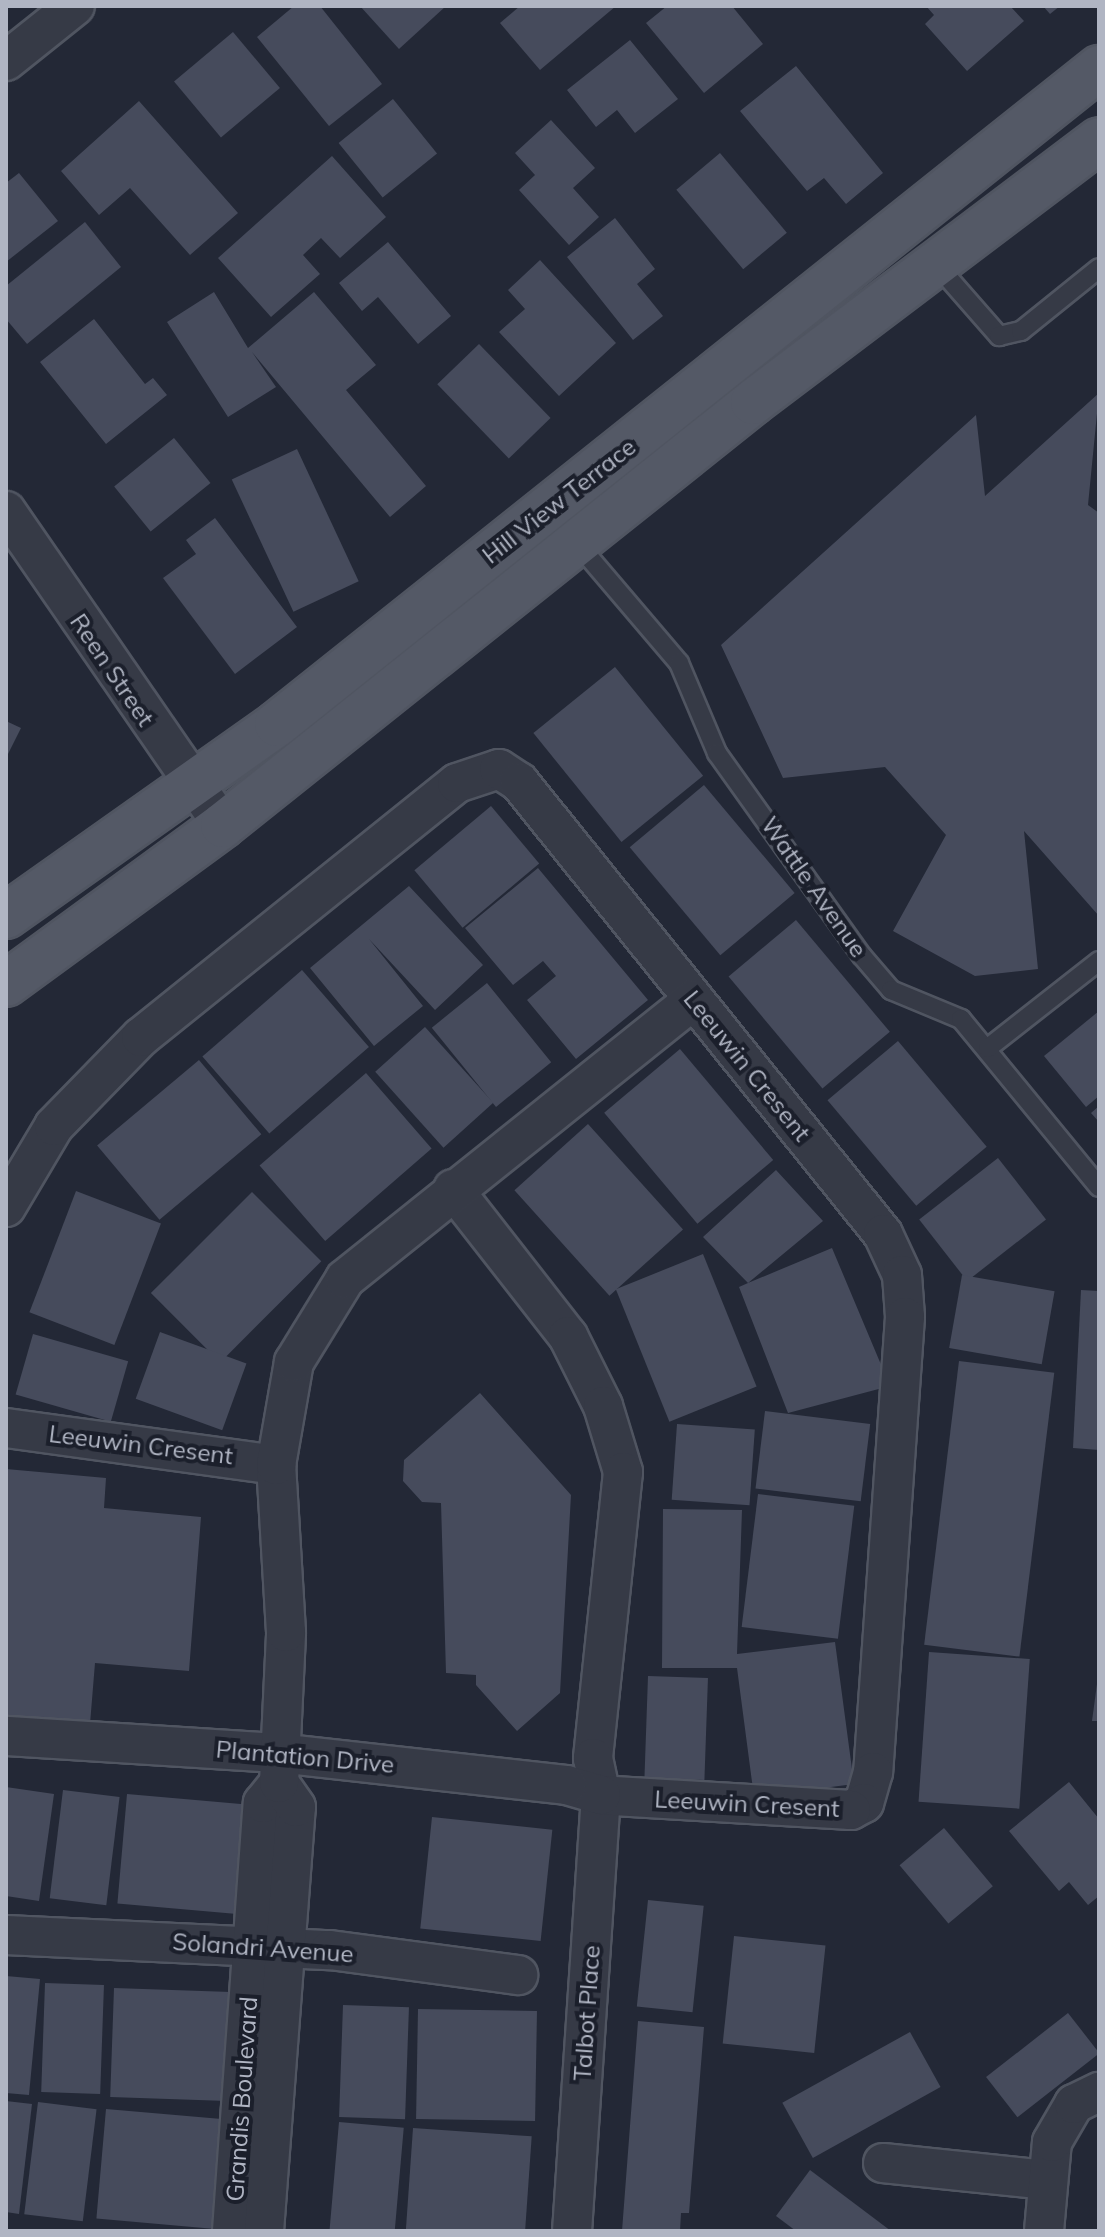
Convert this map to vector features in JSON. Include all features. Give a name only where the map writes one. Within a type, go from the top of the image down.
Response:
[{"type":"main road","name":"Hill View Terrace","points":[[6,916],[193,788],[1099,68]]},
{"type":"main road","name":"Hill View Terrace","points":[[6,984],[223,825],[576,542],[1099,140]]},
{"type":"street","points":[[6,61],[75,6]]},
{"type":"street","name":"Reen Street","points":[[6,511],[193,788],[223,825]]},
{"type":"street","name":"Leeuwin Cresent","points":[[6,1207],[54,1126],[91,1082],[480,770],[499,769],[519,782],[883,1234],[902,1275],[898,1489],[873,1772],[864,1803],[851,1810],[601,1795]]},
{"type":"street","points":[[278,1768],[286,1632],[276,1465],[294,1362],[320,1311],[345,1279],[453,1189],[694,999]]},
{"type":"street","name":"Talbot Place","points":[[453,1189],[568,1336],[620,1456],[593,1758],[601,1795],[572,2231]]},
{"type":"street","name":"Leeuwin Cresent","points":[[6,1428],[276,1465]]},
{"type":"street","name":"Plantation Drive","points":[[6,1736],[278,1768],[567,1785],[601,1795]]},
{"type":"street","name":"Grandis Boulevard","points":[[232,2231],[270,1946],[296,1807],[278,1768]]},
{"type":"street","name":"Solandri Avenue","points":[[6,1935],[270,1946],[518,1975]]},
{"type":"street","name":"Grandis Boulevard","points":[[264,2231],[270,1946]]},
{"type":"street","points":[[1044,2231],[1052,2142],[1074,2104],[1099,2092]]},
{"type":"street","points":[[883,2163],[1048,2180]]},
{"type":"lane","points":[[936,264],[999,336],[1021,331],[1099,268]]},
{"type":"lane","name":"Wattle Avenue","points":[[576,542],[679,663],[717,753],[862,956],[891,990],[961,1019],[988,1048],[1099,1187]]},
{"type":"lane","points":[[988,1048],[1099,961]]},
{"type":"building","points":[[294,6],[320,6],[382,84],[329,126],[257,37]]},
{"type":"building","points":[[360,6],[446,6],[399,49]]},
{"type":"building","points":[[520,6],[616,6],[540,70],[500,23]]},
{"type":"building","points":[[667,6],[732,6],[763,44],[704,93],[646,23]]},
{"type":"building","points":[[926,6],[1010,6],[1024,21],[967,71],[925,24],[934,15]]},
{"type":"building","points":[[1043,6],[1060,6],[1050,14]]},
{"type":"building","points":[[233,32],[280,88],[221,137],[174,81]]},
{"type":"building","points":[[630,40],[678,99],[635,133],[617,110],[596,127],[567,90]]},
{"type":"building","points":[[796,66],[883,173],[846,204],[824,178],[807,191],[740,111]]},
{"type":"building","points":[[393,99],[437,153],[383,197],[339,143]]},
{"type":"building","points":[[139,101],[238,213],[190,255],[130,188],[99,215],[61,171]]},
{"type":"building","points":[[551,120],[595,168],[573,188],[599,217],[569,245],[519,190],[535,175],[515,153]]},
{"type":"building","points":[[720,153],[787,233],[743,269],[676,190]]},
{"type":"building","points":[[332,156],[386,217],[340,258],[321,238],[303,255],[320,274],[271,317],[218,258]]},
{"type":"building","points":[[19,173],[58,221],[6,262],[6,183]]},
{"type":"building","points":[[615,218],[655,269],[637,284],[663,316],[633,340],[567,257]]},
{"type":"building","points":[[85,222],[121,267],[27,344],[6,319],[6,286]]},
{"type":"building","points":[[388,242],[451,316],[418,344],[378,297],[362,311],[339,283]]},
{"type":"building","points":[[540,260],[616,343],[559,396],[499,332],[525,309],[508,290]]},
{"type":"building","points":[[214,292],[248,348],[314,292],[376,365],[346,390],[426,486],[390,517],[252,352],[276,387],[228,417],[167,322]]},
{"type":"building","points":[[94,319],[145,384],[153,378],[167,395],[106,444],[40,362]]},
{"type":"building","points":[[479,344],[551,418],[509,458],[437,384]]},
{"type":"building","points":[[1099,393],[1088,505],[1099,513],[1099,916],[1024,831],[1038,969],[975,976],[893,931],[946,835],[885,767],[783,778],[721,645],[976,415],[985,496]]},
{"type":"building","points":[[174,438],[211,483],[151,532],[114,486]]},
{"type":"building","points":[[297,449],[359,581],[293,612],[232,479]]},
{"type":"building","points":[[215,518],[297,627],[235,674],[163,578],[196,554],[186,540]]},
{"type":"building","points":[[615,667],[703,776],[622,842],[533,733]]},
{"type":"building","points":[[6,721],[21,728],[6,758]]},
{"type":"building","points":[[704,785],[795,893],[720,955],[630,847]]},
{"type":"building","points":[[491,806],[539,863],[463,928],[414,870]]},
{"type":"building","points":[[538,868],[648,1000],[576,1059],[527,1000],[556,976],[543,961],[513,985],[465,928]]},
{"type":"building","points":[[409,886],[483,965],[435,1010],[369,939],[423,1006],[374,1046],[310,968]]},
{"type":"building","points":[[796,920],[890,1032],[822,1088],[729,977]]},
{"type":"building","points":[[302,970],[369,1047],[269,1134],[202,1057]]},
{"type":"building","points":[[487,983],[551,1062],[496,1107],[432,1028]]},
{"type":"building","points":[[1099,1011],[1099,1096],[1086,1107],[1044,1056]]},
{"type":"building","points":[[425,1027],[493,1103],[443,1148],[375,1072]]},
{"type":"building","points":[[898,1041],[987,1147],[916,1206],[828,1100]]},
{"type":"building","points":[[680,1049],[773,1160],[697,1224],[604,1113]]},
{"type":"building","points":[[199,1060],[261,1134],[159,1220],[97,1145]]},
{"type":"building","points":[[366,1073],[432,1148],[325,1241],[260,1166]]},
{"type":"building","points":[[1099,1106],[1099,1122],[1091,1113]]},
{"type":"building","points":[[588,1124],[683,1230],[609,1296],[514,1190]]},
{"type":"building","points":[[998,1158],[1046,1219],[967,1281],[919,1220]]},
{"type":"building","points":[[776,1170],[823,1221],[748,1283],[703,1237]]},
{"type":"building","points":[[76,1191],[161,1224],[114,1345],[29,1312]]},
{"type":"building","points":[[252,1192],[321,1261],[220,1362],[151,1293]]},
{"type":"building","points":[[832,1248],[890,1386],[788,1413],[739,1287]]},
{"type":"building","points":[[703,1254],[757,1387],[669,1422],[616,1289]]},
{"type":"building","points":[[962,1275],[1055,1291],[1042,1364],[949,1348]]},
{"type":"building","points":[[1081,1290],[1099,1291],[1099,1450],[1073,1448]]},
{"type":"building","points":[[160,1332],[246,1363],[222,1430],[136,1399]]},
{"type":"building","points":[[33,1334],[128,1361],[111,1422],[16,1395]]},
{"type":"building","points":[[959,1361],[1054,1373],[1019,1657],[924,1645]]},
{"type":"building","points":[[480,1393],[571,1495],[560,1693],[517,1731],[476,1685],[476,1675],[446,1673],[441,1503],[422,1502],[403,1481],[404,1460]]},
{"type":"building","points":[[765,1411],[870,1424],[861,1501],[755,1488]]},
{"type":"building","points":[[677,1424],[755,1429],[750,1505],[672,1500]]},
{"type":"building","points":[[6,1469],[106,1478],[104,1508],[201,1517],[189,1671],[95,1663],[90,1724],[6,1717]]},
{"type":"building","points":[[758,1494],[854,1506],[838,1639],[742,1627]]},
{"type":"building","points":[[663,1509],[742,1510],[737,1654],[835,1642],[854,1784],[754,1797],[737,1668],[662,1668]]},
{"type":"building","points":[[929,1652],[1030,1659],[1019,1809],[919,1802]]},
{"type":"building","points":[[1099,1669],[1099,1721],[1092,1721]]},
{"type":"building","points":[[648,1676],[708,1678],[704,1780],[644,1778]]},
{"type":"building","points":[[1069,1782],[1099,1819],[1099,1896],[1088,1905],[1069,1882],[1059,1891],[1009,1831]]},
{"type":"building","points":[[6,1787],[54,1794],[39,1901],[6,1896]]},
{"type":"building","points":[[63,1790],[120,1797],[106,1905],[50,1898]]},
{"type":"building","points":[[127,1794],[247,1804],[237,1914],[117,1904]]},
{"type":"building","points":[[432,1817],[552,1830],[541,1941],[420,1928]]},
{"type":"building","points":[[944,1828],[993,1886],[948,1924],[900,1865]]},
{"type":"building","points":[[648,1900],[704,1906],[693,2012],[637,2006]]},
{"type":"building","points":[[734,1936],[825,1946],[814,2053],[723,2043]]},
{"type":"building","points":[[6,1976],[40,1979],[29,2095],[6,2093]]},
{"type":"building","points":[[45,1983],[104,1985],[100,2094],[41,2092]]},
{"type":"building","points":[[114,1988],[231,1992],[227,2101],[110,2097]]},
{"type":"building","points":[[343,2005],[409,2007],[405,2119],[339,2117]]},
{"type":"building","points":[[418,2009],[537,2011],[535,2121],[416,2119]]},
{"type":"building","points":[[1068,2013],[1099,2054],[1017,2117],[986,2077]]},
{"type":"building","points":[[638,2021],[704,2027],[689,2213],[681,2213],[680,2231],[622,2231]]},
{"type":"building","points":[[910,2032],[941,2087],[813,2158],[782,2103]]},
{"type":"building","points":[[6,2101],[32,2104],[19,2214],[6,2212]]},
{"type":"building","points":[[38,2102],[97,2109],[83,2221],[24,2214]]},
{"type":"building","points":[[106,2109],[225,2119],[215,2229],[96,2219]]},
{"type":"building","points":[[339,2122],[404,2128],[395,2231],[330,2231]]},
{"type":"building","points":[[413,2128],[532,2136],[525,2231],[406,2231]]},
{"type":"building","points":[[810,2170],[891,2231],[796,2231],[776,2216]]}]
